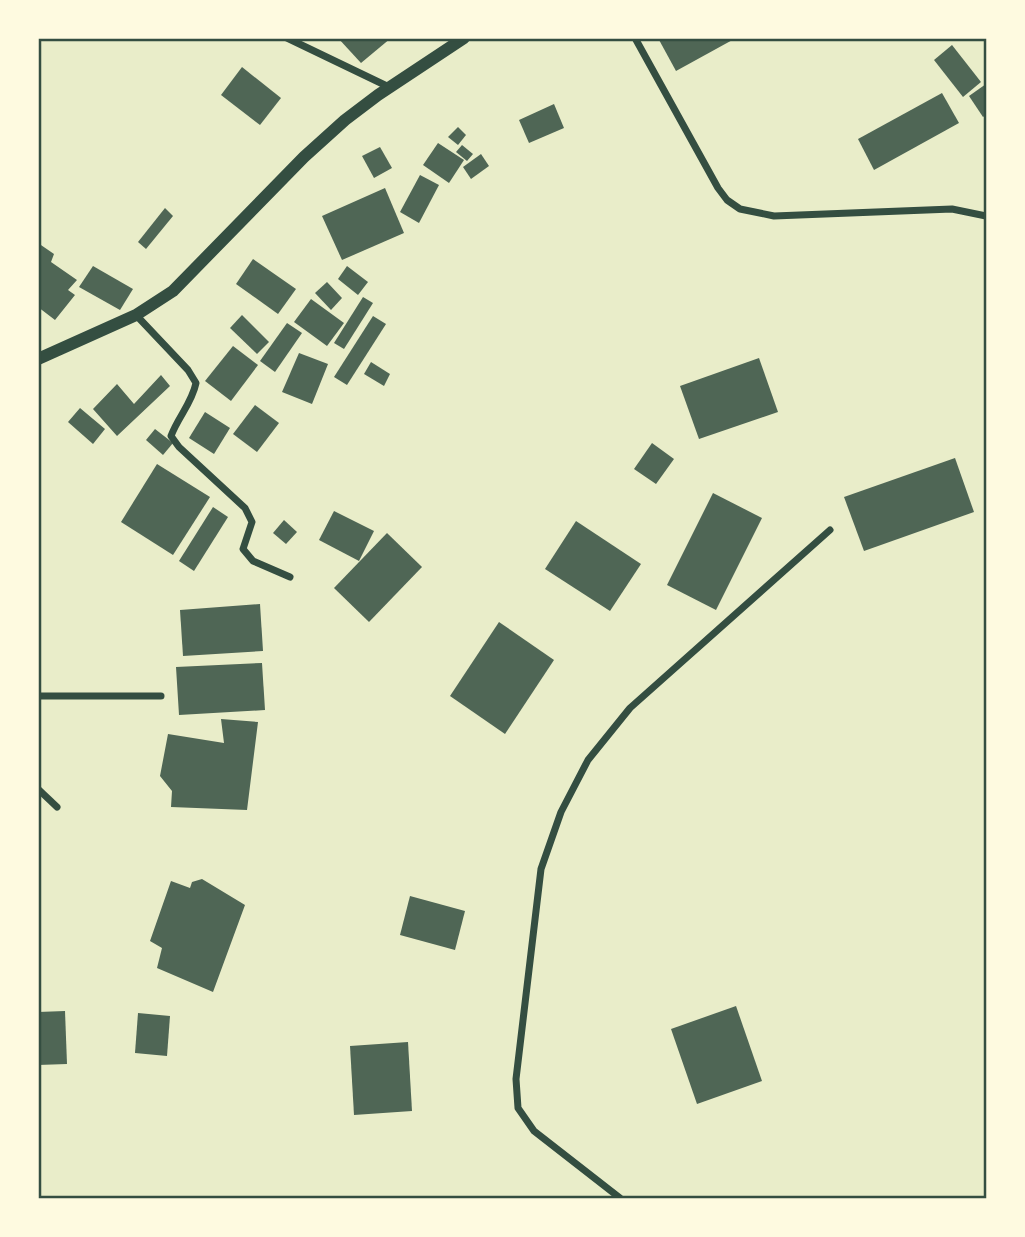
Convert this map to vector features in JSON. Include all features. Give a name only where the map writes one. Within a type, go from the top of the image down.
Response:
[{"type":"street","points":[[287,38],[389,87]]},
{"type":"street","points":[[38,359],[136,315],[173,291],[304,157],[345,120],[389,87],[464,38]]},
{"type":"street","points":[[635,38],[718,188],[727,200],[740,209],[774,216],[952,209],[986,216]]},
{"type":"street","points":[[136,315],[181,362],[196,383],[193,397],[171,436],[179,447],[245,508],[252,522],[243,548],[253,561],[290,577]]},
{"type":"street","points":[[620,1199],[534,1131],[518,1108],[516,1079],[541,869],[561,812],[588,760],[630,708],[830,530]]},
{"type":"street","points":[[38,696],[161,696]]},
{"type":"street","points":[[38,789],[57,807]]},
{"type":"building","points":[[338,38],[391,38],[361,63]]},
{"type":"building","points":[[658,38],[736,38],[676,71]]},
{"type":"building","points":[[952,45],[981,82],[963,97],[934,60]]},
{"type":"building","points":[[242,67],[281,98],[260,125],[221,95]]},
{"type":"building","points":[[986,84],[986,115],[983,117],[969,96]]},
{"type":"building","points":[[942,93],[959,123],[874,170],[858,139]]},
{"type":"building","points":[[554,104],[564,128],[529,143],[519,120]]},
{"type":"building","points":[[458,127],[466,135],[458,145],[448,137]]},
{"type":"building","points":[[438,143],[464,160],[449,183],[423,165]]},
{"type":"building","points":[[462,145],[473,154],[467,161],[456,152]]},
{"type":"building","points":[[380,147],[392,168],[374,178],[362,156]]},
{"type":"building","points":[[481,154],[489,166],[471,179],[463,167]]},
{"type":"building","points":[[420,175],[439,185],[419,223],[400,212]]},
{"type":"building","points":[[385,188],[404,233],[342,260],[322,216]]},
{"type":"building","points":[[165,208],[173,216],[146,249],[138,242]]},
{"type":"building","points":[[38,243],[54,254],[51,262],[77,280],[68,290],[75,295],[55,320],[38,307]]},
{"type":"building","points":[[253,259],[296,289],[278,314],[236,284]]},
{"type":"building","points":[[93,266],[133,289],[120,310],[79,287]]},
{"type":"building","points":[[347,266],[368,282],[358,295],[338,279]]},
{"type":"building","points":[[327,282],[342,298],[331,310],[315,293]]},
{"type":"building","points":[[363,297],[373,303],[344,349],[334,343]]},
{"type":"building","points":[[311,299],[344,323],[327,346],[294,322]]},
{"type":"building","points":[[242,315],[269,342],[257,354],[230,328]]},
{"type":"building","points":[[373,316],[386,324],[347,385],[334,377]]},
{"type":"building","points":[[287,323],[302,333],[275,372],[260,361]]},
{"type":"building","points":[[233,346],[258,365],[231,401],[205,381]]},
{"type":"building","points":[[299,353],[328,364],[312,404],[282,392]]},
{"type":"building","points":[[759,358],[778,412],[699,439],[680,386]]},
{"type":"building","points":[[371,362],[390,374],[384,386],[364,374]]},
{"type":"building","points":[[161,375],[170,386],[117,436],[93,409],[117,384],[134,404]]},
{"type":"building","points":[[255,405],[279,423],[257,452],[233,434]]},
{"type":"building","points":[[80,408],[105,429],[93,444],[68,422]]},
{"type":"building","points":[[205,412],[230,428],[214,454],[189,438]]},
{"type":"building","points":[[155,429],[173,443],[163,455],[146,440]]},
{"type":"building","points":[[652,443],[674,459],[656,484],[634,469]]},
{"type":"building","points":[[955,458],[974,512],[864,551],[844,497]]},
{"type":"building","points":[[157,464],[210,497],[173,555],[121,522]]},
{"type":"building","points":[[713,493],[762,518],[716,610],[667,585]]},
{"type":"building","points":[[213,507],[228,517],[194,571],[179,561]]},
{"type":"building","points":[[334,511],[374,531],[359,561],[319,540]]},
{"type":"building","points":[[284,520],[297,532],[286,544],[273,533]]},
{"type":"building","points":[[576,521],[641,564],[610,611],[545,569]]},
{"type":"building","points":[[387,533],[422,567],[369,622],[334,588]]},
{"type":"building","points":[[260,604],[263,651],[183,656],[180,610]]},
{"type":"building","points":[[499,622],[554,660],[505,734],[450,696]]},
{"type":"building","points":[[262,663],[265,710],[179,715],[176,667]]},
{"type":"building","points":[[221,719],[258,722],[247,810],[171,807],[172,791],[160,776],[168,734],[224,743]]},
{"type":"building","points":[[202,879],[245,905],[213,992],[157,968],[162,948],[150,941],[171,881],[190,888],[192,882]]},
{"type":"building","points":[[410,896],[465,911],[455,950],[400,935]]},
{"type":"building","points":[[736,1006],[762,1081],[697,1104],[671,1029]]},
{"type":"building","points":[[65,1011],[67,1064],[38,1065],[38,1012]]},
{"type":"building","points":[[138,1013],[170,1016],[167,1056],[135,1053]]},
{"type":"building","points":[[408,1042],[412,1111],[354,1115],[350,1046]]}]
